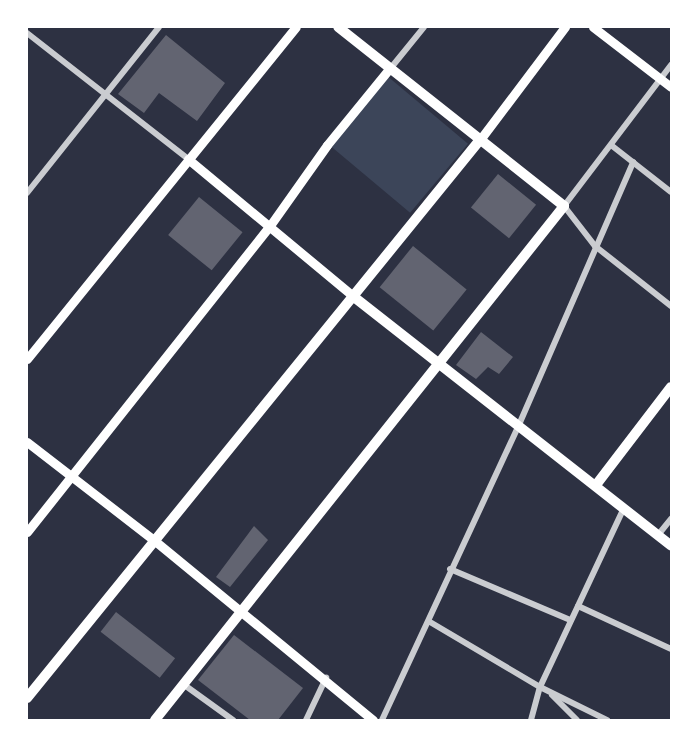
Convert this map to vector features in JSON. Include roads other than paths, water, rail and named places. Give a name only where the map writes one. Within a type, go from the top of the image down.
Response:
[{"type":"main road","points":[[27,359],[296,27]]},
{"type":"main road","points":[[155,720],[440,365],[564,206],[478,141],[338,27]]},
{"type":"main road","points":[[27,698],[354,297],[565,27]]},
{"type":"main road","points":[[593,27],[671,87]]},
{"type":"main road","points":[[27,532],[269,227],[327,145],[389,69]]},
{"type":"main road","points":[[188,159],[354,297],[671,546]]},
{"type":"main road","points":[[596,485],[671,387]]},
{"type":"main road","points":[[27,442],[326,678],[373,720]]},
{"type":"street","points":[[27,193],[159,27]]},
{"type":"street","points":[[389,69],[424,27]]},
{"type":"street","points":[[27,33],[188,159]]},
{"type":"street","points":[[671,64],[662,79],[564,206],[596,246],[671,306]]},
{"type":"street","points":[[611,145],[671,192]]},
{"type":"street","points":[[382,720],[430,622],[450,569],[518,428],[633,162]]},
{"type":"street","points":[[531,720],[540,687],[624,508]]},
{"type":"street","points":[[658,535],[671,519]]},
{"type":"street","points":[[450,569],[570,620]]},
{"type":"street","points":[[578,606],[671,649]]},
{"type":"street","points":[[430,622],[550,693],[607,720]]},
{"type":"street","points":[[306,720],[326,678]]},
{"type":"street","points":[[183,684],[233,720]]},
{"type":"street","points":[[550,693],[577,720]]}]
